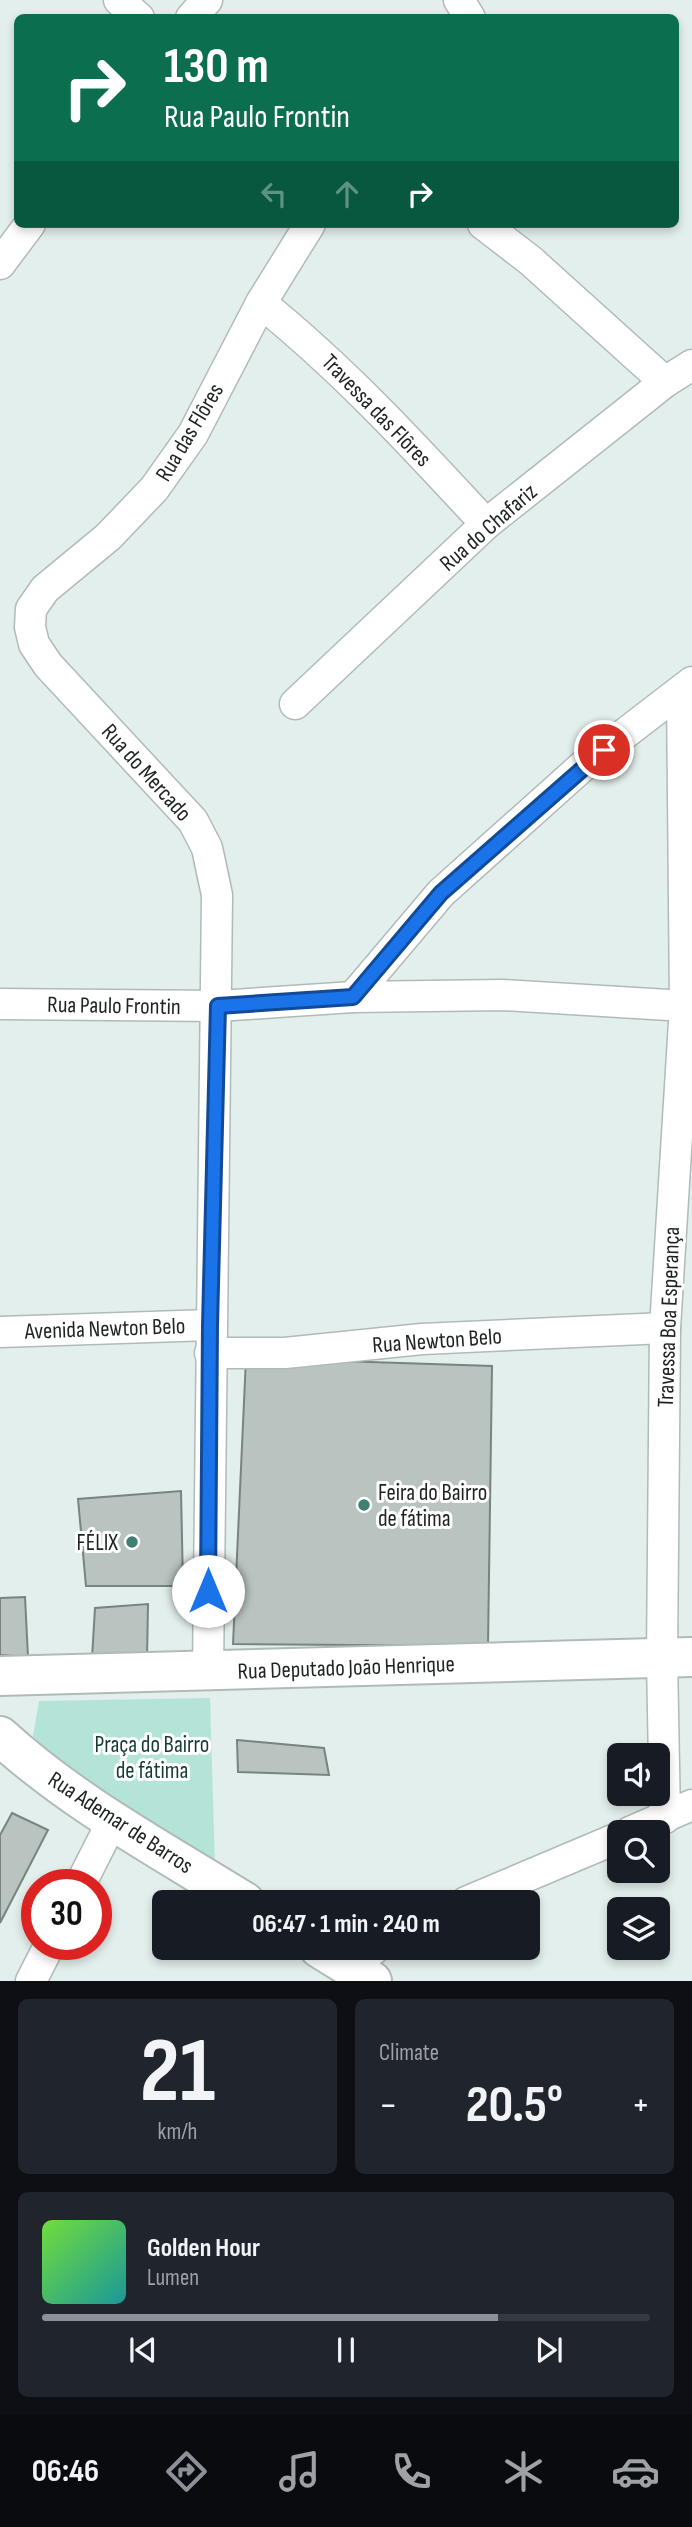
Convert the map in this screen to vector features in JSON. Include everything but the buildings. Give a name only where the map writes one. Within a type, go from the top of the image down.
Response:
[{"type":"main road","name":"Rua Deputado João Henrique","points":[[0,1676],[677,1658]]},
{"type":"main road","name":"Rua Ademar de Barros","points":[[0,1736],[19,1753],[113,1820],[226,1890]]},
{"type":"street","points":[[119,0],[135,14]]},
{"type":"street","points":[[195,14],[207,0]]},
{"type":"street","points":[[0,264],[27,228]]},
{"type":"street","name":"Rua das Flôres","points":[[31,609],[45,589],[108,537],[154,489],[193,435],[261,303],[308,228]]},
{"type":"street","points":[[487,228],[531,261],[665,382]]},
{"type":"street","name":"Travessa das Flôres","points":[[261,303],[316,348],[381,410],[486,524]]},
{"type":"street","name":"Rua do Chafariz","points":[[295,704],[486,524],[665,382],[692,365]]},
{"type":"street","name":"Rua do Mercado","points":[[31,609],[30,626],[34,644],[48,665],[186,813],[208,848],[217,895],[218,1006],[210,1339],[208,1671]]},
{"type":"street","points":[[353,997],[441,893],[584,765],[687,686]]},
{"type":"street","name":"Travessa Boa Esperança","points":[[665,1818],[677,1658],[665,1328],[685,1006],[687,686]]},
{"type":"street","name":"Rua Paulo Frontin","points":[[0,1004],[218,1006],[353,997],[503,995],[685,1006]]},
{"type":"street","name":"Rua Newton Belo","points":[[210,1339],[285,1353],[422,1339],[665,1328]]},
{"type":"street","name":"Avenida Newton Belo","points":[[0,1332],[210,1339]]},
{"type":"street","points":[[660,1820],[692,1805]]},
{"type":"street","points":[[88,1869],[113,1820]]},
{"type":"street","points":[[494,1890],[607,1842]]},
{"type":"street","points":[[31,1981],[42,1960]]},
{"type":"green space","name":"Praça do Bairro de fátima","points":[[210,1698],[215,1867],[31,1747],[39,1701]]},
{"type":"place","name":"Feira do Bairro de fátima","points":[[364,1505]]},
{"type":"place","name":"FÉLIX","points":[[132,1542]]},
{"type":"route","points":[[208,1591],[210,1325],[218,1006],[353,997],[441,893],[604,750]]}]
